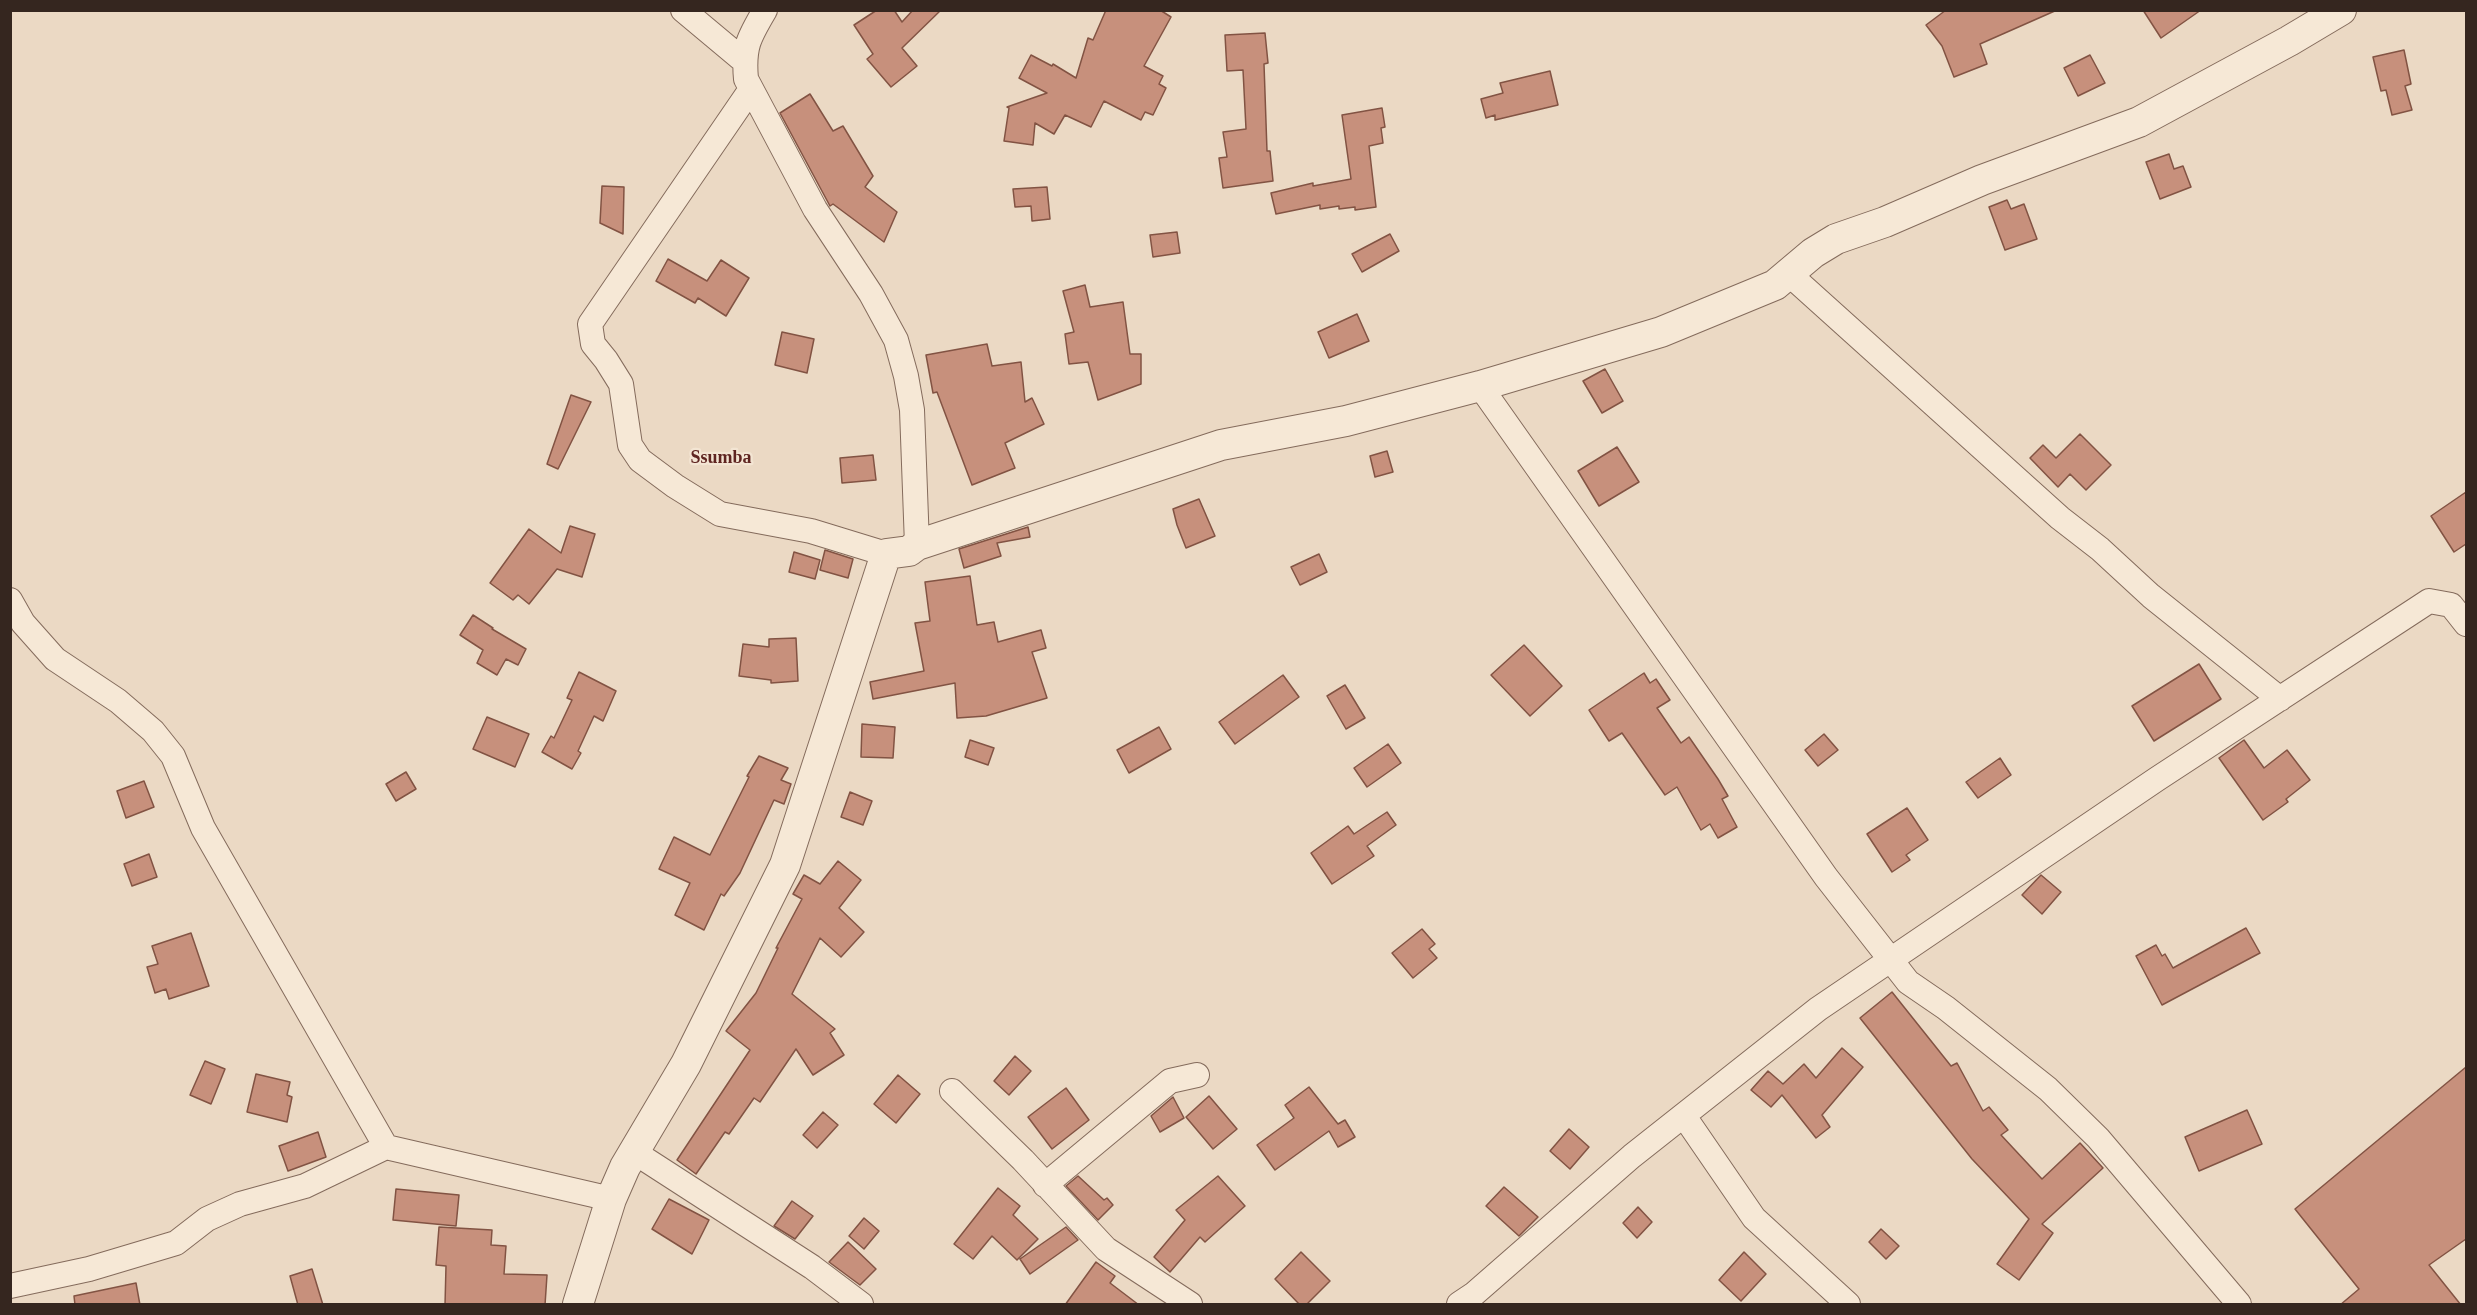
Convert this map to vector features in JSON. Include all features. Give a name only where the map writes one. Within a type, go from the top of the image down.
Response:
[{"type":"street","points":[[683,10],[744,61]]},
{"type":"street","points":[[765,10],[748,39],[744,61],[746,79],[815,209],[871,294],[896,340],[906,376],[912,411],[917,545]]},
{"type":"street","points":[[751,89],[590,324],[593,344],[621,384],[630,445],[640,460],[675,486],[720,514],[811,531],[886,554],[909,551],[917,545],[1221,445],[1346,421],[1480,386],[1661,332],[1775,285],[1813,253],[1836,239],[1885,222],[1982,180],[2139,122],[2289,41],[2340,10]]},
{"type":"street","points":[[1789,274],[2060,518],[2100,549],[2151,596],[2280,699]]},
{"type":"street","points":[[1480,386],[1826,877],[1908,982],[1946,1008],[2048,1089],[2090,1130],[2239,1305]]},
{"type":"street","points":[[578,1305],[611,1199],[634,1152],[686,1064],[785,865],[886,554]]},
{"type":"street","points":[[10,600],[23,623],[55,659],[118,701],[153,731],[174,756],[203,828],[386,1147]]},
{"type":"street","points":[[1459,1305],[1632,1156],[1818,1009],[2429,601],[2451,605],[2466,624]]},
{"type":"street","points":[[1045,1185],[1170,1081],[1197,1075]]},
{"type":"street","points":[[952,1090],[1106,1249],[1190,1305]]},
{"type":"street","points":[[1684,1116],[1754,1218],[1848,1305]]},
{"type":"street","points":[[10,1286],[89,1269],[176,1243],[207,1219],[240,1204],[305,1186],[386,1147],[611,1199]]},
{"type":"street","points":[[634,1152],[812,1267],[861,1305]]},
{"type":"building","points":[[877,10],[894,10],[902,22],[913,10],[941,10],[902,48],[917,66],[891,87],[867,59],[873,54],[854,25]]},
{"type":"building","points":[[1106,10],[1160,10],[1171,17],[1144,66],[1163,76],[1159,84],[1166,88],[1153,115],[1145,112],[1141,120],[1104,101],[1091,127],[1065,115],[1054,134],[1035,123],[1033,145],[1004,141],[1009,108],[1007,107],[1047,93],[1019,78],[1031,55],[1052,66],[1053,64],[1076,78],[1088,38],[1093,40]]},
{"type":"building","points":[[1946,10],[2057,10],[1980,44],[1987,64],[1954,77],[1942,46],[1926,25]]},
{"type":"building","points":[[2143,10],[2201,10],[2161,38]]},
{"type":"building","points":[[1265,33],[1268,63],[1264,64],[1267,151],[1270,151],[1273,181],[1223,188],[1219,158],[1227,157],[1223,132],[1246,129],[1243,70],[1227,71],[1225,35]]},
{"type":"building","points":[[2404,50],[2411,84],[2405,86],[2412,110],[2392,115],[2386,90],[2381,91],[2373,57]]},
{"type":"building","points":[[2090,55],[2105,83],[2078,96],[2064,68]]},
{"type":"building","points":[[1550,71],[1558,105],[1495,120],[1495,115],[1486,118],[1481,99],[1503,93],[1500,83]]},
{"type":"building","points":[[810,94],[833,131],[843,126],[873,176],[865,187],[897,212],[884,242],[833,204],[830,206],[780,113]]},
{"type":"building","points":[[1382,108],[1385,127],[1381,128],[1383,143],[1369,146],[1376,207],[1355,210],[1355,207],[1339,209],[1339,206],[1320,209],[1320,205],[1276,214],[1271,193],[1313,183],[1313,186],[1351,179],[1342,115]]},
{"type":"building","points":[[2169,154],[2174,169],[2183,166],[2191,187],[2160,199],[2146,162]]},
{"type":"building","points":[[602,186],[624,187],[623,234],[600,223]]},
{"type":"building","points":[[1047,187],[1050,219],[1032,221],[1031,206],[1015,207],[1013,189]]},
{"type":"building","points":[[2007,200],[2011,209],[2024,204],[2037,239],[2005,250],[1989,207]]},
{"type":"building","points":[[1177,232],[1180,253],[1153,257],[1150,235]]},
{"type":"building","points":[[1390,234],[1399,251],[1362,272],[1352,254]]},
{"type":"building","points":[[668,259],[707,281],[721,260],[749,278],[726,316],[698,298],[695,303],[656,281]]},
{"type":"building","points":[[1085,285],[1090,307],[1123,302],[1130,354],[1141,354],[1141,384],[1098,400],[1088,362],[1069,364],[1065,334],[1074,332],[1063,291]]},
{"type":"building","points":[[1357,314],[1369,341],[1329,358],[1318,332]]},
{"type":"building","points":[[782,332],[814,339],[807,373],[775,365]]},
{"type":"building","points":[[987,344],[992,366],[1021,362],[1025,402],[1032,398],[1044,424],[1005,443],[1015,468],[972,485],[937,392],[933,393],[926,355]]},
{"type":"building","points":[[1605,369],[1623,401],[1602,413],[1583,381]]},
{"type":"building","points":[[571,395],[591,402],[558,469],[547,464]]},
{"type":"building","points":[[2080,434],[2111,465],[2086,490],[2070,474],[2058,487],[2030,458],[2043,445],[2056,458]]},
{"type":"building","points":[[1617,447],[1639,482],[1599,506],[1578,471]]},
{"type":"building","points":[[1387,451],[1393,472],[1375,477],[1370,456]]},
{"type":"building","points":[[873,455],[876,480],[842,483],[840,458]]},
{"type":"building","points":[[2466,492],[2466,544],[2454,552],[2431,516]]},
{"type":"building","points":[[1199,499],[1215,536],[1186,548],[1173,509]]},
{"type":"building","points":[[570,526],[595,534],[582,577],[557,569],[529,604],[518,595],[513,600],[490,583],[529,529],[561,553]]},
{"type":"building","points":[[1028,527],[1030,537],[997,543],[1001,556],[964,568],[959,549]]},
{"type":"building","points":[[825,550],[853,559],[848,578],[820,570]]},
{"type":"building","points":[[794,552],[820,560],[815,579],[789,572]]},
{"type":"building","points":[[1319,554],[1327,572],[1300,585],[1291,567]]},
{"type":"building","points":[[970,576],[977,625],[994,622],[998,642],[1041,630],[1046,648],[1032,652],[1047,698],[986,716],[957,718],[955,683],[873,699],[870,682],[924,671],[915,623],[930,621],[925,582]]},
{"type":"building","points":[[473,615],[526,649],[518,665],[506,659],[497,675],[477,663],[483,650],[460,635]]},
{"type":"building","points":[[796,638],[798,681],[771,683],[771,680],[739,676],[743,644],[769,647],[769,639]]},
{"type":"building","points":[[1524,645],[1562,686],[1530,716],[1491,675]]},
{"type":"building","points":[[2199,664],[2221,699],[2154,741],[2132,706]]},
{"type":"building","points":[[579,672],[616,691],[603,721],[594,716],[578,751],[581,753],[572,769],[542,752],[551,736],[554,738],[572,700],[567,698]]},
{"type":"building","points":[[1644,673],[1650,683],[1656,679],[1670,700],[1657,708],[1681,743],[1689,737],[1728,796],[1722,799],[1737,827],[1718,838],[1710,824],[1701,830],[1677,787],[1665,795],[1622,733],[1609,741],[1589,710]]},
{"type":"building","points":[[1283,675],[1299,697],[1235,744],[1219,722]]},
{"type":"building","points":[[1345,685],[1365,718],[1346,729],[1327,696]]},
{"type":"building","points":[[487,717],[529,734],[515,767],[473,749]]},
{"type":"building","points":[[862,724],[895,727],[893,758],[861,757]]},
{"type":"building","points":[[1159,727],[1171,749],[1129,773],[1117,750]]},
{"type":"building","points":[[1824,734],[1838,750],[1818,766],[1805,750]]},
{"type":"building","points":[[970,740],[994,748],[988,765],[965,757]]},
{"type":"building","points":[[2244,740],[2264,768],[2287,750],[2310,780],[2286,799],[2288,802],[2263,820],[2219,758]]},
{"type":"building","points":[[1388,744],[1401,763],[1367,787],[1354,768]]},
{"type":"building","points":[[759,756],[788,768],[781,780],[791,784],[784,804],[774,800],[740,873],[724,896],[721,894],[704,930],[675,915],[690,883],[659,869],[674,837],[710,855],[749,777],[747,776]]},
{"type":"building","points":[[2000,758],[2011,775],[1978,798],[1966,782]]},
{"type":"building","points":[[406,772],[416,789],[396,801],[386,784]]},
{"type":"building","points":[[144,781],[154,807],[126,818],[117,791]]},
{"type":"building","points":[[850,792],[872,801],[863,825],[841,817]]},
{"type":"building","points":[[1907,808],[1928,840],[1906,855],[1910,860],[1892,872],[1867,834]]},
{"type":"building","points":[[1387,812],[1396,825],[1367,846],[1374,856],[1332,884],[1311,853],[1348,826],[1354,834]]},
{"type":"building","points":[[149,854],[157,877],[132,886],[124,864]]},
{"type":"building","points":[[838,861],[861,880],[839,908],[864,932],[841,957],[820,938],[792,994],[835,1029],[830,1033],[844,1055],[813,1075],[796,1049],[760,1102],[754,1098],[729,1134],[725,1132],[696,1174],[677,1160],[750,1050],[726,1031],[756,993],[778,948],[776,948],[802,899],[793,894],[804,875],[820,884]]},
{"type":"building","points":[[2041,875],[2061,892],[2042,914],[2022,895]]},
{"type":"building","points":[[2246,928],[2260,953],[2162,1005],[2136,956],[2156,945],[2162,956],[2165,954],[2173,968]]},
{"type":"building","points":[[1422,929],[1435,944],[1429,949],[1437,958],[1413,978],[1392,953]]},
{"type":"building","points":[[191,933],[209,986],[169,999],[166,989],[155,993],[147,967],[158,964],[152,946]]},
{"type":"building","points":[[1892,992],[1951,1066],[1957,1063],[1983,1111],[1989,1107],[2008,1130],[2001,1135],[2042,1179],[2080,1143],[2103,1168],[2042,1224],[2053,1233],[2019,1280],[1997,1264],[2029,1219],[1972,1159],[1860,1018]]},
{"type":"building","points":[[1842,1048],[1863,1067],[1822,1115],[1830,1127],[1816,1138],[1782,1095],[1771,1107],[1751,1090],[1768,1071],[1783,1084],[1804,1064],[1816,1078]]},
{"type":"building","points":[[1015,1056],[1031,1071],[1009,1095],[994,1081]]},
{"type":"building","points":[[205,1061],[225,1069],[211,1104],[190,1095]]},
{"type":"building","points":[[2466,1067],[2466,1239],[2429,1265],[2461,1305],[2340,1305],[2359,1289],[2295,1209]]},
{"type":"building","points":[[256,1074],[290,1082],[287,1095],[292,1097],[287,1122],[247,1112]]},
{"type":"building","points":[[898,1075],[920,1094],[896,1123],[874,1104]]},
{"type":"building","points":[[1309,1087],[1338,1124],[1345,1120],[1355,1137],[1338,1147],[1329,1131],[1275,1170],[1257,1145],[1294,1118],[1285,1105]]},
{"type":"building","points":[[1066,1088],[1089,1120],[1052,1149],[1028,1117]]},
{"type":"building","points":[[1209,1096],[1237,1129],[1213,1149],[1186,1117]]},
{"type":"building","points":[[1173,1097],[1184,1118],[1160,1132],[1151,1116]]},
{"type":"building","points":[[2247,1110],[2262,1144],[2199,1171],[2185,1137]]},
{"type":"building","points":[[823,1112],[838,1125],[817,1148],[803,1135]]},
{"type":"building","points":[[1569,1129],[1589,1147],[1570,1169],[1550,1151]]},
{"type":"building","points":[[318,1132],[326,1157],[288,1171],[279,1146]]},
{"type":"building","points":[[1078,1176],[1104,1200],[1107,1198],[1113,1205],[1098,1220],[1066,1186]]},
{"type":"building","points":[[1218,1176],[1245,1206],[1205,1242],[1200,1237],[1170,1272],[1154,1257],[1185,1220],[1176,1210]]},
{"type":"building","points":[[1504,1187],[1538,1217],[1519,1236],[1486,1206]]},
{"type":"building","points":[[998,1188],[1020,1206],[1013,1215],[1038,1239],[1017,1260],[992,1236],[973,1259],[954,1244]]},
{"type":"building","points":[[396,1189],[459,1195],[456,1226],[393,1220]]},
{"type":"building","points":[[669,1199],[709,1220],[692,1254],[652,1229]]},
{"type":"building","points":[[792,1201],[813,1216],[795,1239],[774,1226]]},
{"type":"building","points":[[1638,1207],[1652,1222],[1637,1238],[1623,1223]]},
{"type":"building","points":[[864,1218],[879,1231],[864,1249],[849,1236]]},
{"type":"building","points":[[439,1227],[492,1230],[491,1245],[506,1246],[504,1274],[547,1275],[545,1305],[445,1305],[446,1266],[436,1265]]},
{"type":"building","points":[[1066,1227],[1078,1240],[1030,1274],[1020,1259]]},
{"type":"building","points":[[1881,1229],[1899,1246],[1886,1259],[1869,1242]]},
{"type":"building","points":[[848,1242],[876,1269],[860,1285],[829,1262]]},
{"type":"building","points":[[1301,1252],[1330,1281],[1306,1305],[1300,1305],[1275,1279]]},
{"type":"building","points":[[1744,1252],[1766,1274],[1741,1301],[1719,1280]]},
{"type":"building","points":[[1096,1262],[1115,1276],[1110,1283],[1139,1305],[1065,1305]]},
{"type":"building","points":[[312,1269],[323,1305],[298,1305],[290,1276]]},
{"type":"building","points":[[136,1283],[140,1305],[75,1305],[74,1296]]},
{"type":"district","name":"Ssumba","points":[[721,458]]}]
